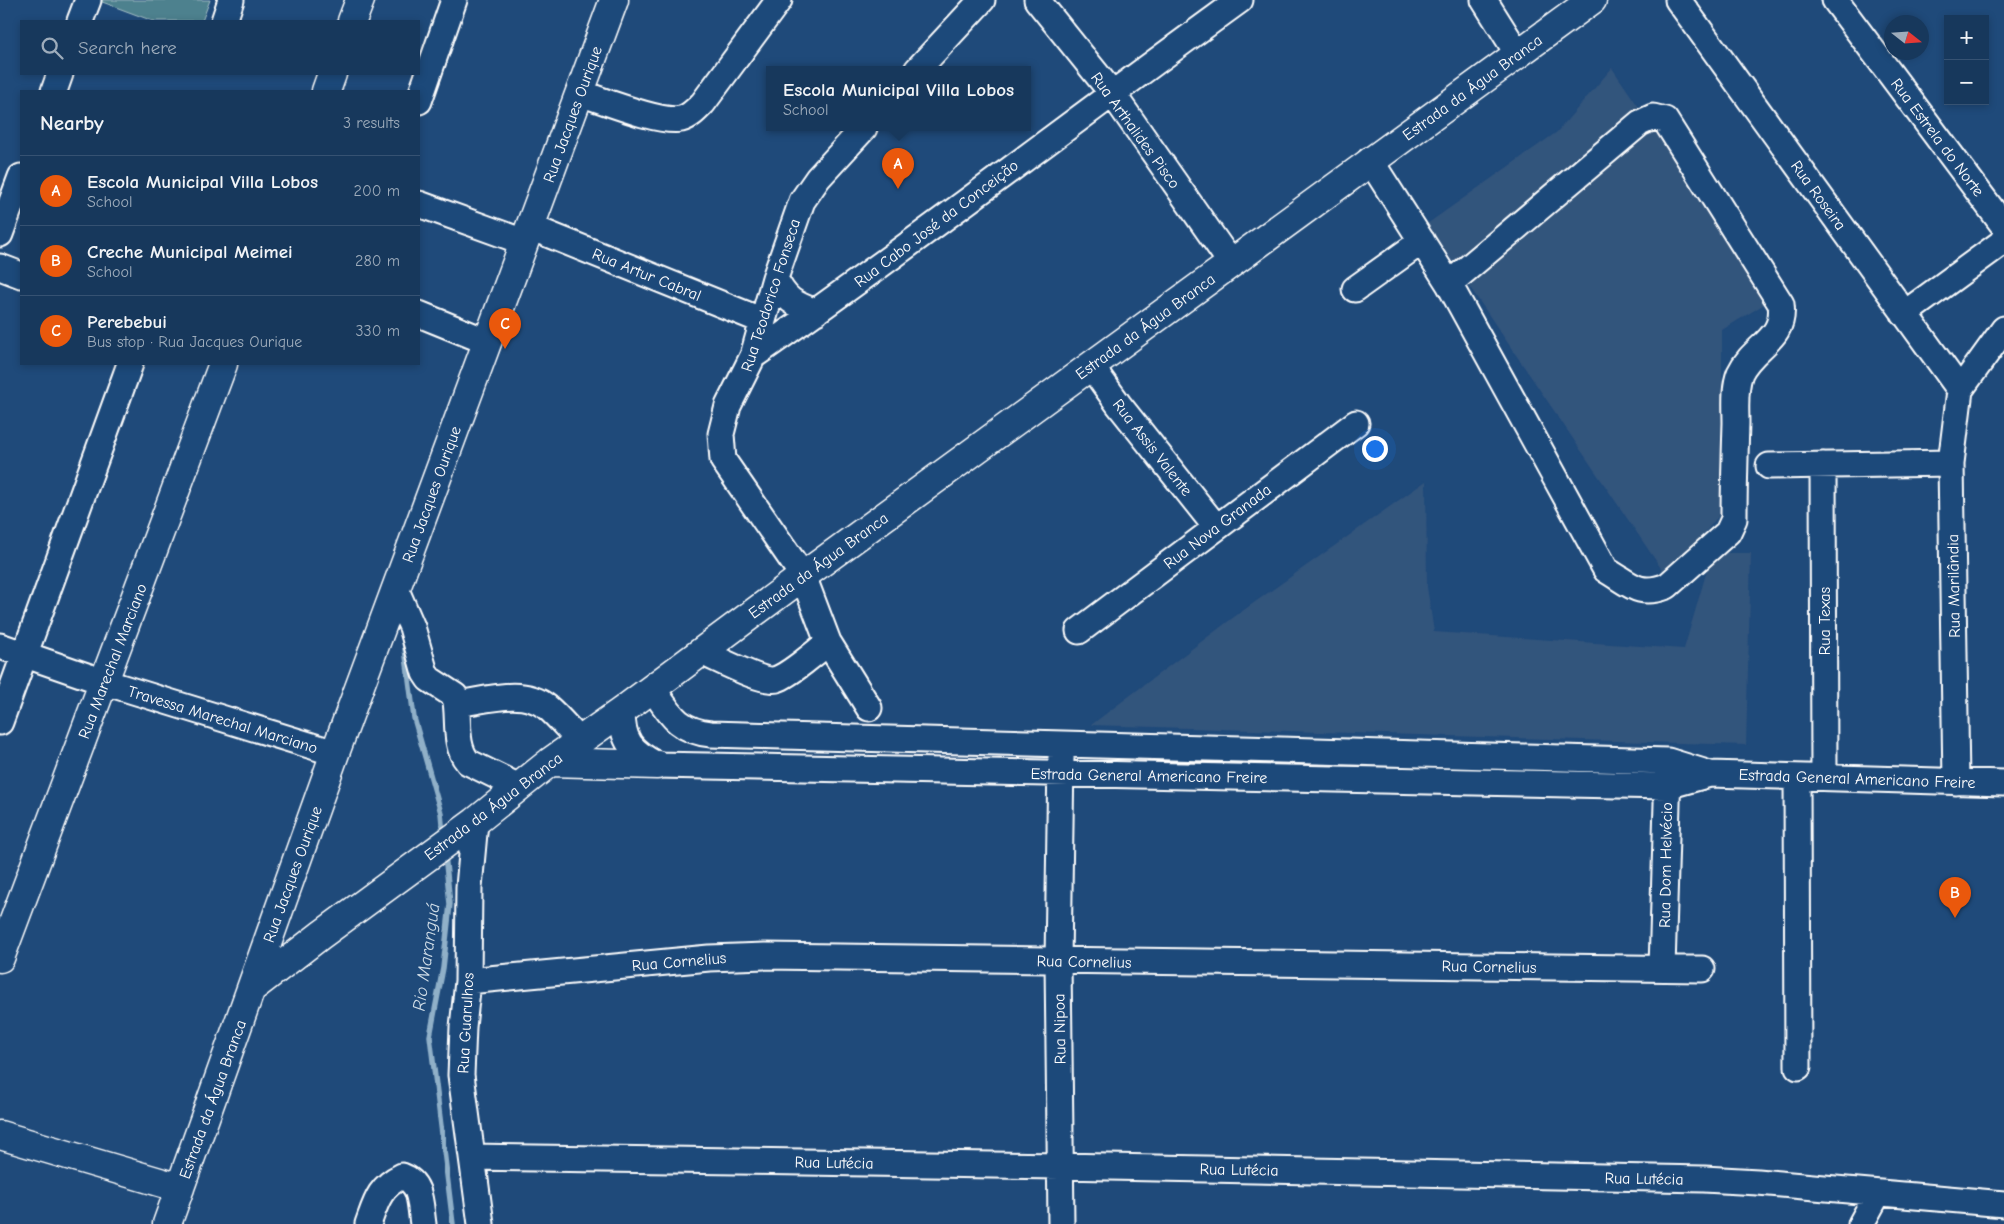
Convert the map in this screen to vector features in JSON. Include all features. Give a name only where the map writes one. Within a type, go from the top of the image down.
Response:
[{"type":"main road","points":[[352,20],[360,0]]},
{"type":"main road","name":"Rua Jacques Ourique","points":[[251,989],[335,753],[614,0]]},
{"type":"main road","name":"Estrada da Água Branca","points":[[167,1224],[251,989],[550,762],[653,689],[803,576],[1370,160],[1592,0]]},
{"type":"main road","points":[[326,90],[332,75]]},
{"type":"main road","name":"Rua Marechal Marciano","points":[[0,958],[223,365]]},
{"type":"main road","points":[[550,762],[657,765]]},
{"type":"main road","points":[[279,910],[282,920],[289,928],[306,935],[321,935]]},
{"type":"main road","points":[[0,1135],[180,1188]]},
{"type":"street","points":[[80,20],[88,0]]},
{"type":"street","points":[[224,20],[231,0]]},
{"type":"street","points":[[420,98],[454,0]]},
{"type":"street","points":[[580,93],[650,115],[681,119],[703,103],[779,0]]},
{"type":"street","points":[[921,66],[982,0]]},
{"type":"street","name":"Rua Arthalides Pisco","points":[[1037,0],[1112,93],[1231,263]]},
{"type":"street","name":"Rua Cabo José da Conceição","points":[[753,356],[816,312],[1240,0]]},
{"type":"street","points":[[1484,0],[1518,54]]},
{"type":"street","name":"Rua Roseira","points":[[1678,0],[1960,390]]},
{"type":"street","name":"Rua Estrela do Norte","points":[[1835,0],[2004,226]]},
{"type":"street","points":[[54,90],[60,75]]},
{"type":"street","points":[[1370,160],[1449,284],[1606,570],[1642,592],[1655,591],[1667,586],[1728,532],[1734,519],[1736,395],[1739,375],[1748,359],[1778,330],[1783,317],[1781,304],[1664,120],[1653,117],[1640,123],[1449,284]]},
{"type":"street","name":"Rua Teodorico Fonseca","points":[[861,131],[818,178],[802,201],[775,278],[753,356],[728,406],[721,434],[723,460],[803,576],[828,642],[869,708]]},
{"type":"street","points":[[0,234],[13,180]]},
{"type":"street","name":"Rua Artur Cabral","points":[[420,204],[527,235],[763,321]]},
{"type":"street","points":[[1355,289],[1422,241]]},
{"type":"street","points":[[1904,314],[2004,241]]},
{"type":"street","points":[[0,267],[20,275]]},
{"type":"street","points":[[775,278],[781,291],[791,301],[816,312]]},
{"type":"street","points":[[420,314],[488,342]]},
{"type":"street","points":[[1960,390],[2004,329]]},
{"type":"street","points":[[0,722],[130,365]]},
{"type":"street","name":"Rua Assis Valente","points":[[1091,366],[1119,405],[1216,527]]},
{"type":"street","name":"Rua Marilândia","points":[[1956,782],[1951,463],[1960,390]]},
{"type":"street","name":"Rua Nova Granada","points":[[1079,631],[1356,423]]},
{"type":"street","points":[[1769,466],[1951,463]]},
{"type":"street","name":"Rua Texas","points":[[1824,465],[1824,777]]},
{"type":"street","points":[[396,590],[412,627],[425,673],[429,679],[455,696],[460,747],[463,756],[468,762],[518,787]]},
{"type":"street","points":[[701,652],[753,675],[777,679],[817,652],[828,642]]},
{"type":"street","name":"Travessa Marechal Marciano","points":[[0,646],[104,682],[335,753]]},
{"type":"street","name":"Estrada General Americano Freire","points":[[653,689],[674,720],[682,726],[701,733],[1668,762],[1710,774],[2004,782]]},
{"type":"street","points":[[457,704],[514,696],[530,698],[547,707],[580,741]]},
{"type":"street","points":[[622,711],[624,732],[630,746],[642,757],[657,765]]},
{"type":"street","name":"Rua Nipoa","points":[[1060,1224],[1058,961],[1062,743]]},
{"type":"street","name":"Rua Dom Helvécio","points":[[1662,968],[1668,762]]},
{"type":"street","name":"Estrada General Americano Freire","points":[[657,765],[1667,786],[1710,774]]},
{"type":"street","points":[[1797,777],[1798,1067]]},
{"type":"street","name":"Rua Guarulhos","points":[[468,826],[468,981],[463,1027],[461,1075],[481,1224]]},
{"type":"street","name":"Rua Cornelius","points":[[468,981],[709,958],[755,956],[1702,969]]},
{"type":"street","name":"Rua Lutécia","points":[[473,1157],[1704,1179],[2004,1204]]},
{"type":"street","points":[[368,1224],[381,1192],[391,1182],[402,1176],[410,1179],[416,1186],[423,1224]]},
{"type":"street","points":[[1861,1224],[1878,1193]]},
{"type":"shaded area","points":[[1612,68],[1771,300],[1722,330],[1722,512],[1667,577],[1427,224],[1557,132]]},
{"type":"shaded area","points":[[1426,481],[1427,587],[1434,632],[1684,649],[1712,553],[1751,553],[1746,745],[1091,725],[1234,617]]},
{"type":"green space","points":[[97,0],[210,0],[202,20],[150,20]]},
{"type":"waterway","name":"Rio Maranguá","points":[[404,641],[414,718],[441,813],[443,835]]},
{"type":"waterway","name":"Rio Maranguá","points":[[445,854],[450,904],[443,968],[430,1036],[453,1224]]},
{"type":"place","name":"Escola Municipal Villa Lobos","points":[[898,189]]},
{"type":"place","name":"Perebebui","points":[[505,349]]},
{"type":"place","name":"Creche Municipal Meimei","points":[[1955,918]]}]
